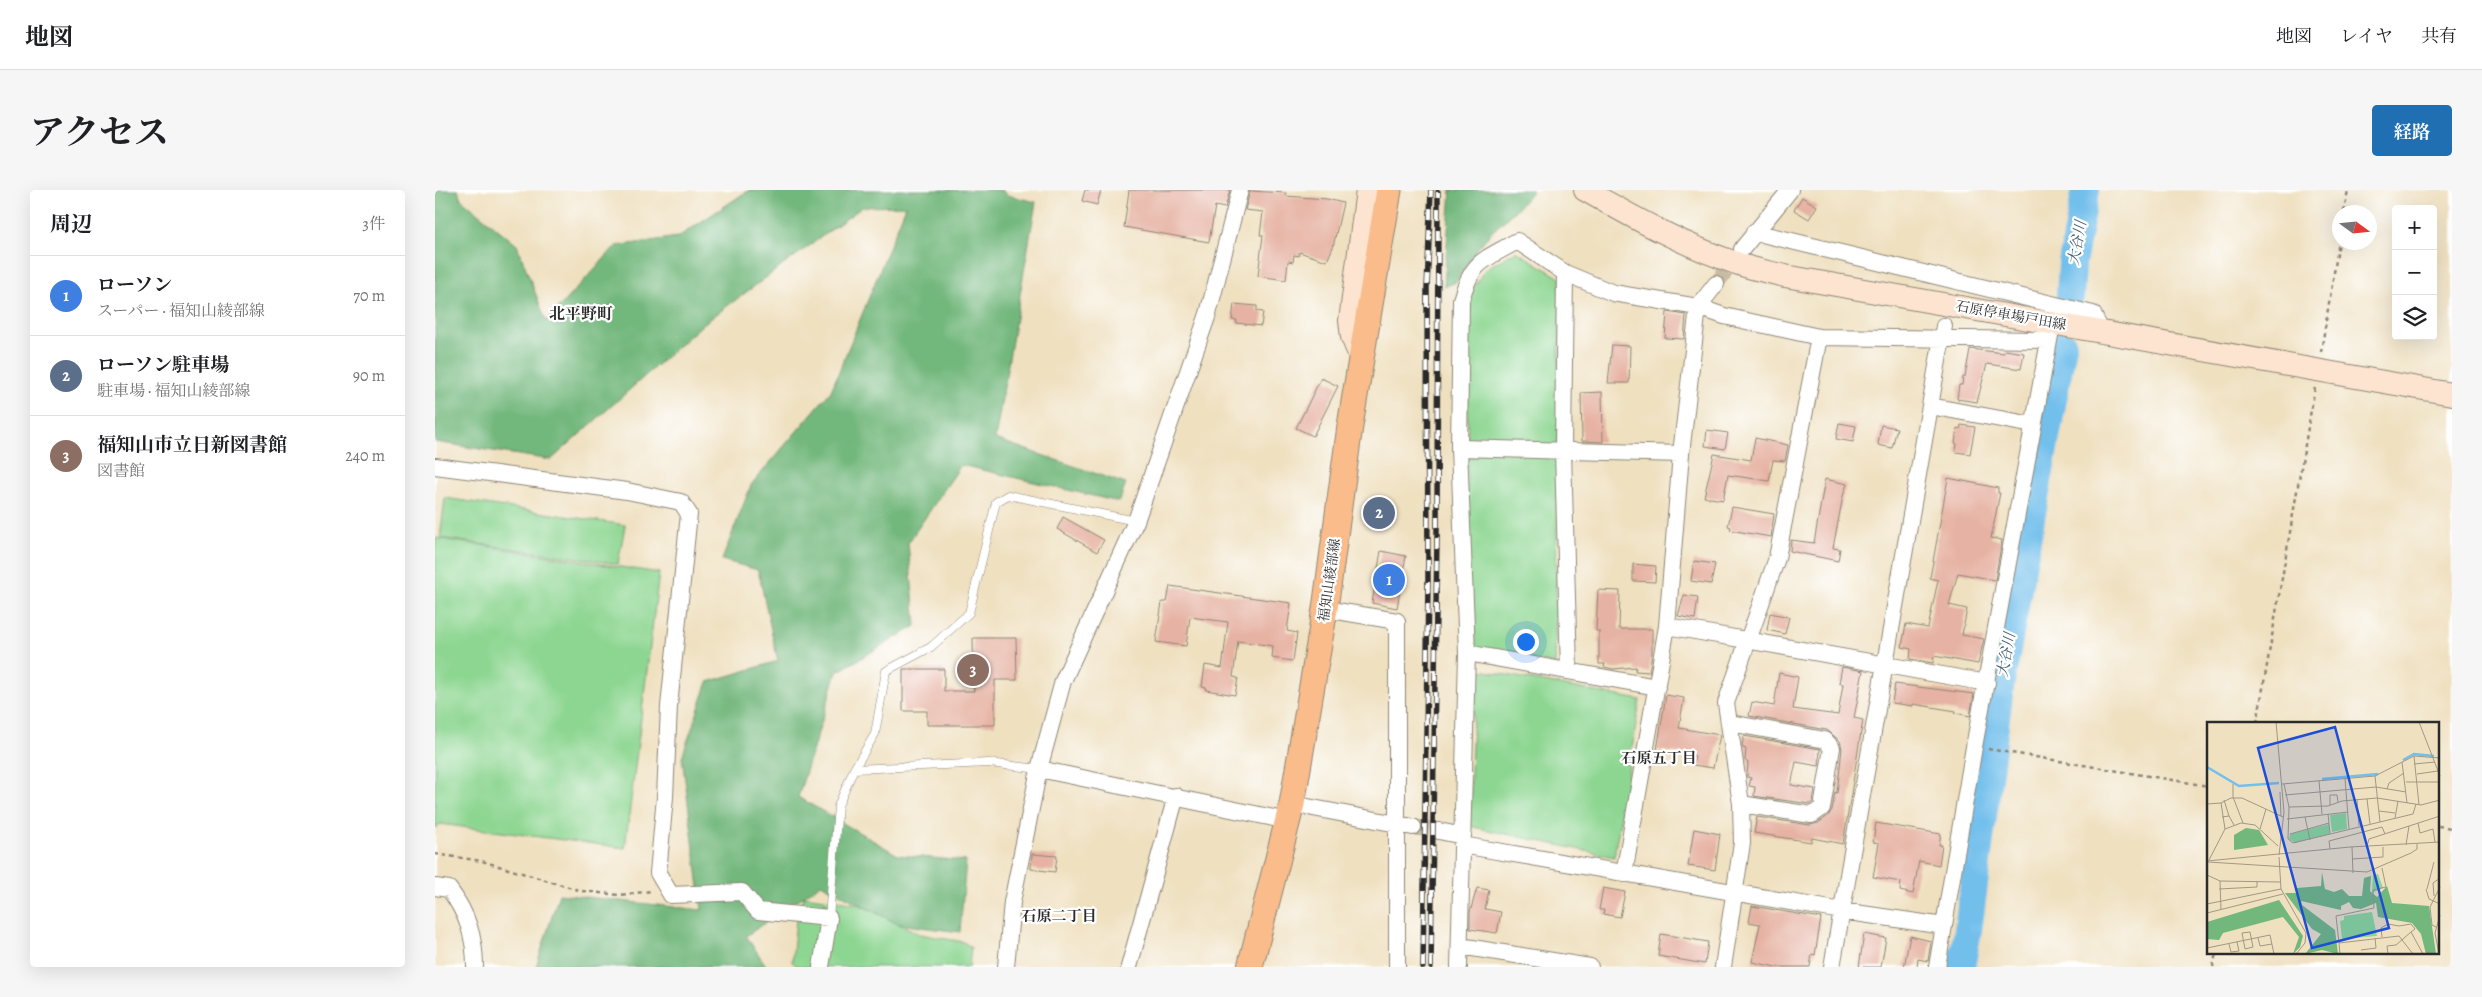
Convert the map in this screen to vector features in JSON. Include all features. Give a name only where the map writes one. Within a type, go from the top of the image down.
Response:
[{"type":"main road","points":[[1362,361],[1352,337],[1349,321],[1367,190]]},
{"type":"main road","name":"福知山綾部線","points":[[1249,967],[1290,812],[1325,609],[1350,426],[1389,190]]},
{"type":"main road","name":"石原停車場戸田線","points":[[1585,190],[1645,224],[1737,264],[1785,276],[2051,332],[2101,332],[2452,394]]},
{"type":"street","points":[[1006,967],[1012,902],[1039,769],[1063,681],[1137,521],[1208,314],[1240,190]]},
{"type":"street","points":[[1742,249],[1790,190]]},
{"type":"street","points":[[1754,232],[1950,288],[2093,314],[2101,332]]},
{"type":"street","points":[[1459,967],[1467,653],[1459,448],[1461,300],[1466,282],[1475,266],[1517,241],[1565,273],[1613,293],[1698,307],[1724,316],[1819,337],[1942,332],[2051,332],[1974,746],[1937,967]]},
{"type":"street","points":[[1565,273],[1563,451],[1569,671]]},
{"type":"street","points":[[1625,874],[1667,626],[1681,454],[1698,307],[1715,284]]},
{"type":"street","points":[[1832,967],[1942,332]]},
{"type":"street","points":[[1723,967],[1742,844],[1741,804],[1726,703],[1777,558],[1819,337]]},
{"type":"street","points":[[1930,406],[2033,425]]},
{"type":"street","points":[[1459,448],[1681,454]]},
{"type":"street","points":[[435,466],[637,493],[681,502],[689,514],[669,706],[665,797],[658,873],[671,895],[742,892],[758,911],[829,918],[821,967]]},
{"type":"street","points":[[1325,609],[1397,621],[1405,826],[1397,967]]},
{"type":"street","points":[[1667,626],[1987,683]]},
{"type":"street","points":[[1467,653],[1657,687]]},
{"type":"street","points":[[1730,723],[1825,740],[1832,748],[1822,808],[1812,815],[1741,804]]},
{"type":"street","points":[[1039,769],[1176,796],[1405,826]]},
{"type":"street","points":[[1129,967],[1176,796]]},
{"type":"street","points":[[1439,832],[1463,841],[1625,874],[1842,911],[1944,926]]},
{"type":"street","points":[[435,887],[449,889],[460,904],[475,946],[475,967]]},
{"type":"street","points":[[1460,946],[1590,967]]},
{"type":"lane","points":[[829,918],[838,806],[854,769],[875,734],[886,671],[931,647],[969,612],[996,502],[1008,495],[1137,521]]},
{"type":"lane","points":[[854,769],[989,763],[1039,769]]},
{"type":"path","points":[[2345,205],[2348,190]]},
{"type":"path","points":[[2257,722],[2338,250]]},
{"type":"path","points":[[1974,746],[2207,786]]},
{"type":"path","points":[[2439,826],[2452,828]]},
{"type":"path","points":[[435,854],[482,861],[581,891],[619,894],[648,891],[671,895]]},
{"type":"path","points":[[2213,967],[2216,954]]},
{"type":"green space","points":[[435,190],[458,190],[461,199],[517,245],[546,321],[616,246],[678,237],[749,190],[1002,190],[1007,195],[1036,202],[995,439],[1126,484],[1119,502],[961,465],[908,543],[916,626],[837,672],[798,797],[898,855],[966,861],[960,932],[898,924],[821,884],[746,936],[767,967],[536,967],[559,894],[702,910],[682,757],[708,682],[778,661],[758,570],[722,560],[751,485],[831,391],[906,206],[862,207],[703,324],[551,460],[435,442]]},
{"type":"green space","points":[[1451,190],[1533,190],[1520,206],[1484,241],[1456,282],[1444,287]]},
{"type":"green space","points":[[1516,251],[1560,278],[1555,664],[1465,650],[1469,296],[1485,269]]},
{"type":"green space","points":[[445,498],[625,525],[618,564],[440,538]]},
{"type":"green space","points":[[435,538],[659,573],[625,848],[440,824],[435,828]]},
{"type":"green space","points":[[1475,669],[1640,700],[1614,857],[1469,826]]},
{"type":"green space","points":[[804,896],[858,904],[920,934],[963,942],[971,947],[969,967],[799,967],[792,962],[796,920]]},
{"type":"building","points":[[1085,190],[1101,190],[1097,205],[1082,201]]},
{"type":"building","points":[[1129,190],[1230,190],[1225,208],[1215,206],[1209,242],[1124,227]]},
{"type":"building","points":[[1250,191],[1286,193],[1286,196],[1327,199],[1343,203],[1333,247],[1327,261],[1299,252],[1299,256],[1294,255],[1293,262],[1288,261],[1286,280],[1258,276],[1263,235],[1260,235],[1263,212],[1245,210]]},
{"type":"building","points":[[1802,197],[1817,206],[1809,219],[1794,210]]},
{"type":"building","points":[[1234,304],[1257,306],[1257,311],[1263,312],[1261,326],[1236,323],[1237,320],[1232,320]]},
{"type":"building","points":[[1667,312],[1686,315],[1684,339],[1665,338]]},
{"type":"building","points":[[1612,345],[1630,346],[1629,383],[1608,383]]},
{"type":"building","points":[[1970,349],[2004,353],[2005,350],[2024,353],[2021,369],[1987,364],[1977,402],[1957,399],[1959,385],[1962,385],[1963,377],[1965,377]]},
{"type":"building","points":[[1321,378],[1338,386],[1313,436],[1296,428]]},
{"type":"building","points":[[1602,392],[1603,442],[1582,441],[1581,393]]},
{"type":"building","points":[[1839,423],[1856,426],[1853,442],[1836,439]]},
{"type":"building","points":[[1881,425],[1897,428],[1892,448],[1878,445]]},
{"type":"building","points":[[1961,425],[1975,427],[1970,454],[1956,452],[1957,428],[1960,429]]},
{"type":"building","points":[[1707,430],[1728,433],[1725,449],[1705,446]]},
{"type":"building","points":[[1755,438],[1788,445],[1785,461],[1773,460],[1769,481],[1728,475],[1723,500],[1704,497],[1714,454],[1751,460]]},
{"type":"building","points":[[1948,478],[1998,488],[1998,493],[2000,493],[1991,538],[2002,540],[1995,580],[1958,573],[1949,605],[1967,609],[1962,635],[1984,639],[1978,664],[1934,656],[1933,663],[1910,659],[1911,649],[1902,647],[1906,624],[1928,628],[1938,580],[1930,578]]},
{"type":"building","points":[[1825,479],[1847,484],[1833,548],[1840,549],[1838,561],[1790,551],[1791,540],[1814,543]]},
{"type":"building","points":[[1732,507],[1774,514],[1771,537],[1730,530],[1731,527],[1728,526]]},
{"type":"building","points":[[1063,517],[1104,540],[1097,552],[1057,529]]},
{"type":"building","points":[[1381,551],[1406,556],[1397,608],[1372,603]]},
{"type":"building","points":[[1694,561],[1715,564],[1711,584],[1691,581]]},
{"type":"building","points":[[1633,564],[1656,566],[1655,582],[1633,581]]},
{"type":"building","points":[[1170,586],[1291,603],[1287,631],[1297,633],[1293,661],[1272,658],[1273,646],[1238,641],[1233,677],[1238,678],[1235,695],[1206,690],[1207,688],[1202,687],[1205,665],[1222,668],[1228,622],[1190,617],[1186,646],[1156,642],[1162,602],[1167,602]]},
{"type":"building","points":[[1598,590],[1620,591],[1619,629],[1652,629],[1652,653],[1649,672],[1635,671],[1636,667],[1613,669],[1604,667],[1605,664],[1599,664],[1599,631],[1596,631]]},
{"type":"building","points":[[1684,595],[1698,597],[1695,619],[1678,616]]},
{"type":"building","points":[[1770,613],[1789,617],[1785,634],[1767,630]]},
{"type":"building","points":[[973,638],[1016,638],[1017,680],[995,680],[995,725],[927,725],[927,711],[903,711],[903,669],[944,669],[944,691],[974,691]]},
{"type":"building","points":[[1842,667],[1863,671],[1854,718],[1863,720],[1843,844],[1812,838],[1811,842],[1754,833],[1757,817],[1810,825],[1818,823],[1828,816],[1832,810],[1835,792],[1837,793],[1842,749],[1840,741],[1827,730],[1749,716],[1752,702],[1774,706],[1779,673],[1798,677],[1793,709],[1838,715],[1843,684],[1839,683]]},
{"type":"building","points":[[1895,684],[1974,694],[1970,716],[1955,713],[1956,711],[1913,704],[1913,706],[1892,703]]},
{"type":"building","points":[[1666,695],[1684,698],[1679,728],[1720,735],[1713,768],[1693,765],[1695,756],[1657,750]]},
{"type":"building","points":[[1744,736],[1820,749],[1819,766],[1796,762],[1791,785],[1815,789],[1813,802],[1810,804],[1754,796],[1755,787],[1749,786],[1751,778],[1747,777],[1746,749],[1742,745]]},
{"type":"building","points":[[1876,823],[1941,834],[1939,845],[1942,845],[1939,865],[1919,861],[1913,894],[1900,891],[1901,882],[1873,877],[1879,843],[1873,842]]},
{"type":"building","points":[[1694,829],[1720,834],[1715,870],[1688,866]]},
{"type":"building","points":[[1032,854],[1057,856],[1055,872],[1031,869]]},
{"type":"building","points":[[1477,888],[1489,890],[1485,909],[1501,912],[1497,933],[1470,929],[1470,912]]},
{"type":"building","points":[[1603,888],[1625,892],[1620,917],[1603,914],[1604,910],[1599,910]]},
{"type":"building","points":[[1752,906],[1821,918],[1815,955],[1812,954],[1810,967],[1776,967],[1752,962],[1760,924],[1749,922]]},
{"type":"building","points":[[1661,934],[1708,942],[1705,964],[1658,956]]},
{"type":"building","points":[[1864,934],[1886,938],[1881,967],[1859,967]]},
{"type":"building","points":[[1910,936],[1931,941],[1928,961],[1918,959],[1917,967],[1904,967]]},
{"type":"waterway","name":"大谷川","points":[[2070,296],[2072,263],[2086,190]]},
{"type":"waterway","name":"大谷川","points":[[1961,967],[1968,930],[2000,687],[2063,345]]},
{"type":"tunnel","points":[[1716,284],[1738,255]]},
{"type":"tunnel","points":[[1413,827],[1439,831]]},
{"type":"railway","points":[[1423,967],[1428,582],[1427,289],[1431,190]]},
{"type":"railway","points":[[1431,967],[1437,536],[1438,192]]},
{"type":"place","name":"ローソン駐車場","points":[[1379,513]]},
{"type":"place","name":"ローソン","points":[[1389,580]]},
{"type":"place","name":"福知山市立日新図書館","points":[[973,670]]},
{"type":"district","name":"北平野町","points":[[581,313]]},
{"type":"district","name":"石原五丁目","points":[[1659,758]]},
{"type":"district","name":"石原二丁目","points":[[1059,916]]}]
